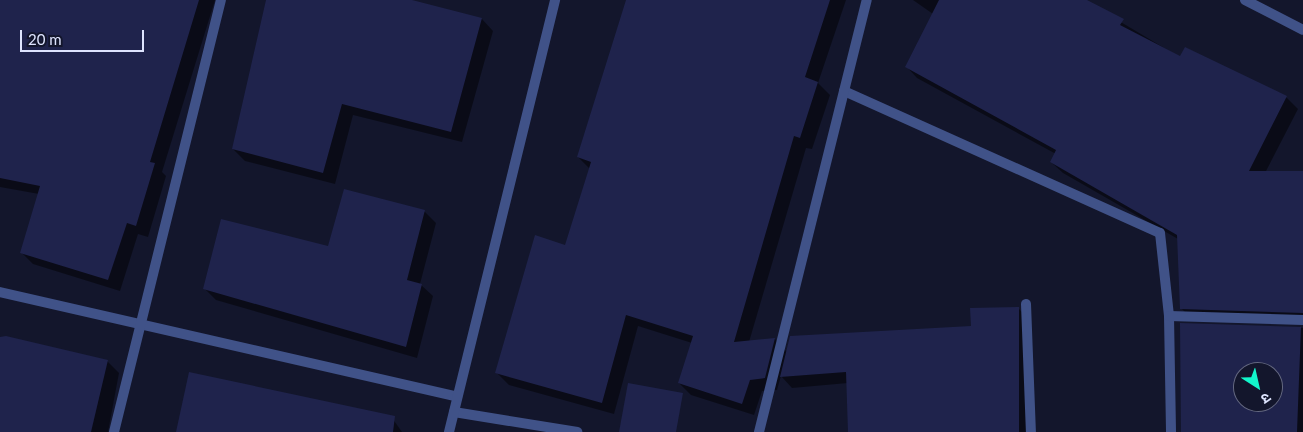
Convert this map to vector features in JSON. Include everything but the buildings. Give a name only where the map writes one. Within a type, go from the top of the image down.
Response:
[{"type":"street","points":[[114,432],[220,0]]},
{"type":"street","points":[[449,432],[556,0]]},
{"type":"street","points":[[759,432],[867,0]]},
{"type":"street","points":[[1245,0],[1303,30]]},
{"type":"street","points":[[844,91],[1160,233],[1169,316],[1171,432]]},
{"type":"street","points":[[0,292],[457,397]]},
{"type":"street","points":[[1026,304],[1031,432]]},
{"type":"street","points":[[1169,316],[1303,320]]},
{"type":"street","points":[[454,412],[577,432]]}]
